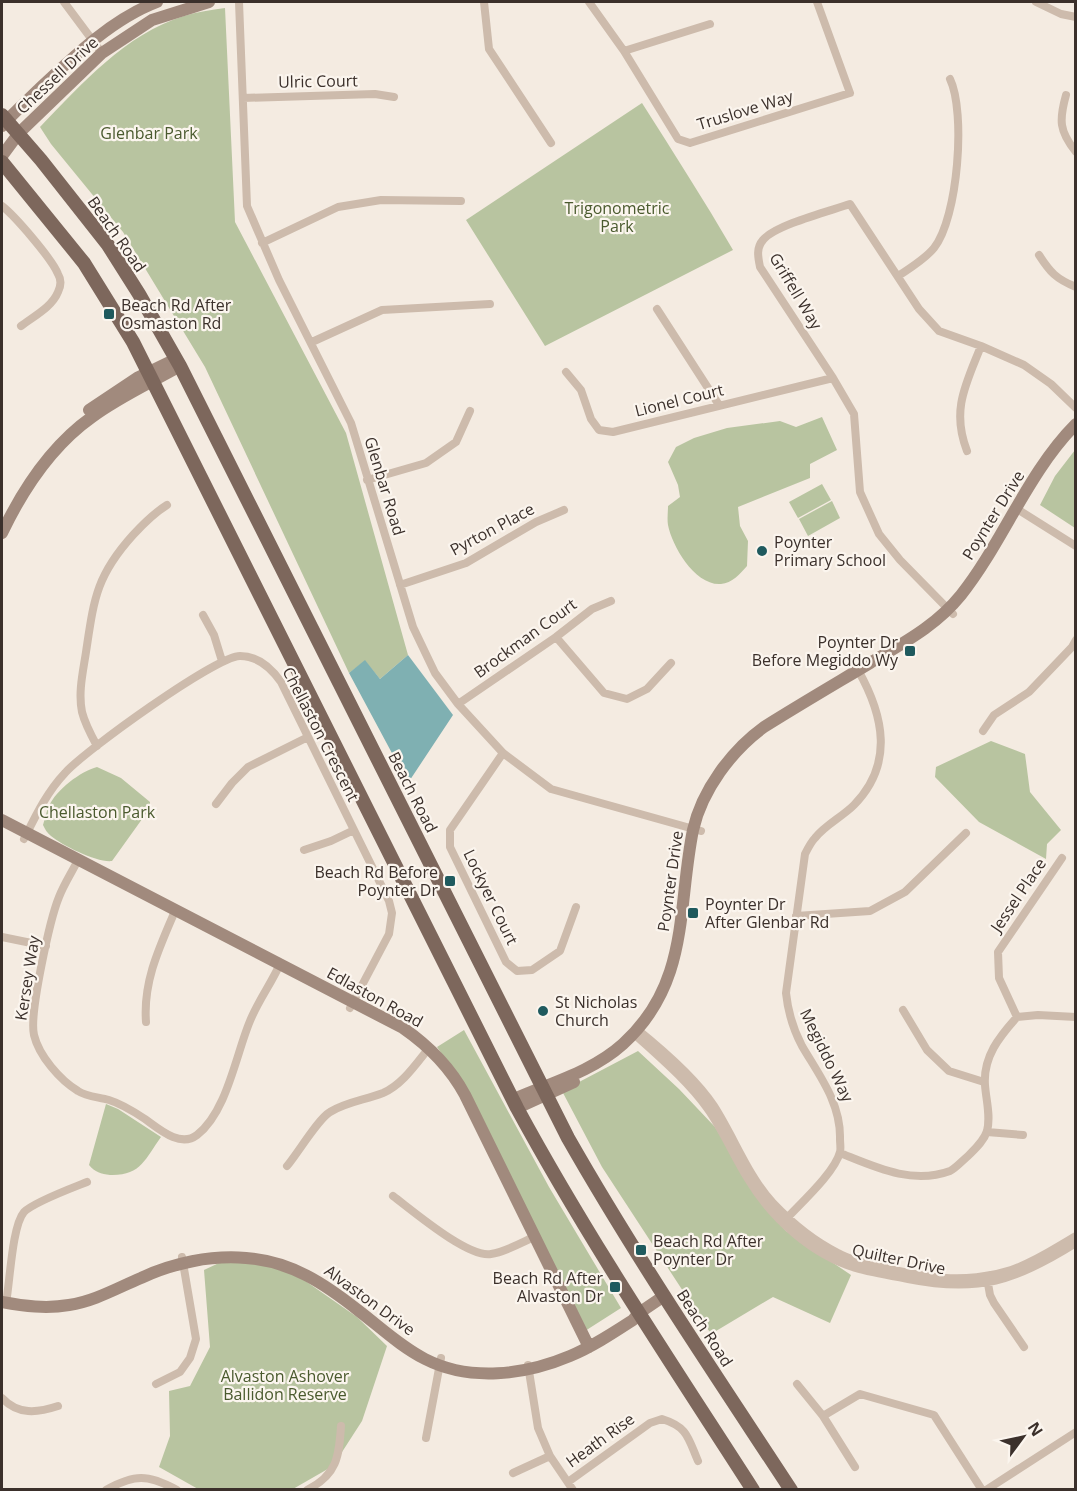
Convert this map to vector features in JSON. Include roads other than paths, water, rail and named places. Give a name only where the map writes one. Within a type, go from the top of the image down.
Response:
[{"type":"main road","name":"Beach Road","points":[[3,120],[19,133],[108,245],[139,294],[178,363],[545,1091],[592,1179],[664,1296],[791,1490]]},
{"type":"main road","points":[[2,162],[84,263],[133,342],[552,1173],[753,1490]]},
{"type":"street","points":[[64,2],[102,53]]},
{"type":"street","name":"Chessell Drive","points":[[3,120],[93,41],[145,6],[157,2]]},
{"type":"street","name":"Chessell Drive","points":[[2,156],[19,133],[102,53],[152,20],[209,2]]},
{"type":"street","name":"Glenbar Road","points":[[239,2],[247,206],[262,243],[351,423],[413,627],[435,673],[458,704],[503,753],[551,789],[697,830]]},
{"type":"street","points":[[484,2],[489,49],[551,143]]},
{"type":"street","name":"Truslove Way","points":[[589,2],[624,51],[678,139],[690,143],[850,93],[818,2]]},
{"type":"street","points":[[1036,2],[1061,14],[1076,17]]},
{"type":"street","points":[[624,51],[710,24]]},
{"type":"street","points":[[898,276],[915,265],[935,247],[947,220],[957,175],[958,109],[956,90],[950,79]]},
{"type":"street","name":"Ulric Court","points":[[243,98],[375,94],[394,97]]},
{"type":"street","points":[[1065,96],[1061,111],[1061,127],[1067,141],[1076,152]]},
{"type":"street","points":[[262,243],[338,207],[381,200],[461,201]]},
{"type":"street","name":"Griffell Way","points":[[951,612],[900,560],[879,534],[860,492],[854,414],[760,267],[757,254],[761,241],[772,231],[850,204],[919,309],[939,331],[1024,365],[1051,384],[1076,408]]},
{"type":"street","points":[[2,206],[20,224],[54,267],[60,282],[59,290],[47,306],[21,326]]},
{"type":"street","points":[[1039,255],[1050,272],[1060,280],[1076,287]]},
{"type":"street","points":[[312,342],[382,310],[490,304]]},
{"type":"street","points":[[657,309],[719,405]]},
{"type":"street","points":[[967,451],[962,438],[960,402],[981,346]]},
{"type":"street","points":[[2,516],[25,476],[59,435],[92,407],[178,363]]},
{"type":"street","name":"Lionel Court","points":[[566,372],[581,390],[591,419],[599,430],[613,432],[833,378]]},
{"type":"street","points":[[2,533],[32,480],[67,438],[100,411],[151,376]]},
{"type":"street","points":[[367,480],[426,463],[456,442],[470,411]]},
{"type":"street","name":"Poynter Drive","points":[[515,1103],[545,1091],[591,1065],[638,1033],[664,1004],[680,966],[697,830],[729,771],[747,750],[780,724],[859,673],[940,628],[978,581],[1058,444],[1076,424]]},
{"type":"street","name":"Poynter Drive","points":[[1019,511],[1076,434]]},
{"type":"street","points":[[97,746],[86,725],[81,697],[81,681],[95,596],[104,573],[124,545],[153,514],[168,505]]},
{"type":"street","name":"Pyrton Place","points":[[399,585],[466,563],[536,522],[564,510]]},
{"type":"street","points":[[1019,511],[1076,546]]},
{"type":"street","name":"Brockman Court","points":[[458,704],[556,637],[592,609],[611,601]]},
{"type":"street","points":[[203,615],[214,635],[222,662]]},
{"type":"street","points":[[556,637],[604,693],[627,699],[647,689],[671,663]]},
{"type":"street","points":[[983,731],[994,715],[1029,692],[1074,647]]},
{"type":"street","name":"Chellaston Crescent","points":[[26,836],[45,798],[56,783],[70,767],[97,746],[163,699],[222,662],[239,656],[266,665],[280,682],[389,901],[392,913],[389,934],[351,1005]]},
{"type":"street","name":"Megiddo Way","points":[[840,1153],[841,1126],[838,1113],[826,1086],[802,1045],[788,1012],[786,993],[805,854],[815,837],[853,806],[872,784],[879,763],[882,744],[877,715],[870,693],[859,673]]},
{"type":"street","points":[[216,804],[236,778],[249,767],[308,737]]},
{"type":"street","name":"Lockyer Court","points":[[503,753],[450,830],[450,847],[506,962],[517,971],[532,970],[560,951],[576,907]]},
{"type":"street","name":"Edlaston Road","points":[[2,820],[26,836],[351,1005],[427,1051],[458,1096],[585,1346]]},
{"type":"street","name":"Edlaston Road","points":[[2,828],[26,836]]},
{"type":"street","points":[[304,850],[332,841],[354,830]]},
{"type":"street","points":[[796,916],[870,911],[906,892],[966,833]]},
{"type":"street","name":"Jessel Place","points":[[1017,1017],[999,978],[998,952],[1062,858]]},
{"type":"street","name":"Kersey Way","points":[[77,863],[58,897],[46,946],[32,1024],[39,1047],[46,1058],[79,1092],[123,1105],[161,1130],[182,1140],[189,1140],[198,1134],[217,1108],[235,1068],[250,1021],[278,968]]},
{"type":"street","points":[[146,1022],[145,996],[150,975],[174,914]]},
{"type":"street","points":[[2,937],[46,946]]},
{"type":"street","points":[[903,1010],[927,1050],[948,1071],[984,1082]]},
{"type":"street","points":[[788,1217],[824,1179],[840,1153],[884,1171],[919,1177],[952,1170],[978,1146],[987,1132],[988,1114],[984,1082],[992,1049],[1017,1017],[1038,1015],[1076,1017]]},
{"type":"street","name":"Quilter Drive","points":[[638,1033],[685,1072],[713,1104],[760,1186],[773,1203],[818,1241],[854,1260],[904,1272],[946,1280],[987,1279]]},
{"type":"street","name":"Quilter Drive","points":[[638,1033],[707,1108],[761,1199],[797,1235],[814,1248],[859,1269],[953,1286],[987,1279],[1026,1265],[1073,1243]]},
{"type":"street","points":[[287,1166],[299,1153],[323,1117],[330,1112],[393,1088],[427,1051]]},
{"type":"street","points":[[987,1132],[1023,1135]]},
{"type":"street","points":[[4,1299],[16,1231],[22,1215],[35,1206],[87,1182]]},
{"type":"street","points":[[393,1196],[459,1244],[482,1254],[491,1254],[531,1238]]},
{"type":"street","name":"Alvaston Drive","points":[[4,1299],[39,1307],[70,1305],[102,1296],[183,1260],[239,1257],[268,1261],[298,1271],[335,1292],[404,1346],[424,1358],[454,1369],[513,1373],[528,1366],[552,1363],[633,1320],[639,1313],[664,1296]]},
{"type":"street","points":[[156,1384],[180,1372],[190,1358],[195,1339],[183,1260]]},
{"type":"street","points":[[987,1279],[994,1303],[1024,1347]]},
{"type":"street","points":[[426,1438],[440,1362]]},
{"type":"street","points":[[528,1366],[538,1428],[550,1456],[570,1486]]},
{"type":"street","points":[[797,1384],[823,1416],[855,1467]]},
{"type":"street","points":[[823,1416],[860,1394],[934,1415],[984,1490],[1076,1432]]},
{"type":"street","points":[[2,1398],[21,1411],[44,1411],[58,1406]]},
{"type":"street","name":"Heath Rise","points":[[570,1486],[650,1423],[662,1419],[680,1426],[698,1461]]},
{"type":"street","points":[[307,1490],[323,1482],[330,1473],[340,1448],[341,1426]]},
{"type":"street","points":[[513,1473],[550,1456]]},
{"type":"street","points":[[106,1490],[125,1479],[142,1478],[158,1479],[177,1490]]},
{"type":"water","points":[[408,655],[453,715],[408,783],[349,673],[365,660],[380,679]]},
{"type":"place","name":"Beach Rd After Osmaston Rd","points":[[109,314]]},
{"type":"place","name":"Poynter Primary School","points":[[762,551]]},
{"type":"place","name":"Poynter Dr Before Megiddo Wy","points":[[910,651]]},
{"type":"place","name":"Beach Rd Before Poynter Dr","points":[[450,881]]},
{"type":"place","name":"Poynter Dr After Glenbar Rd","points":[[693,913]]},
{"type":"place","name":"St Nicholas Church","points":[[543,1011]]},
{"type":"place","name":"Beach Rd After Poynter Dr","points":[[641,1250]]},
{"type":"place","name":"Beach Rd After Alvaston Dr","points":[[615,1287]]},
{"type":"park label","name":"Glenbar Park","points":[[149,133]]},
{"type":"park label","name":"Trigonometric Park","points":[[617,217]]},
{"type":"park label","name":"Chellaston Park","points":[[97,812]]},
{"type":"park label","name":"Alvaston Ashover Ballidon Reserve","points":[[285,1385]]}]
